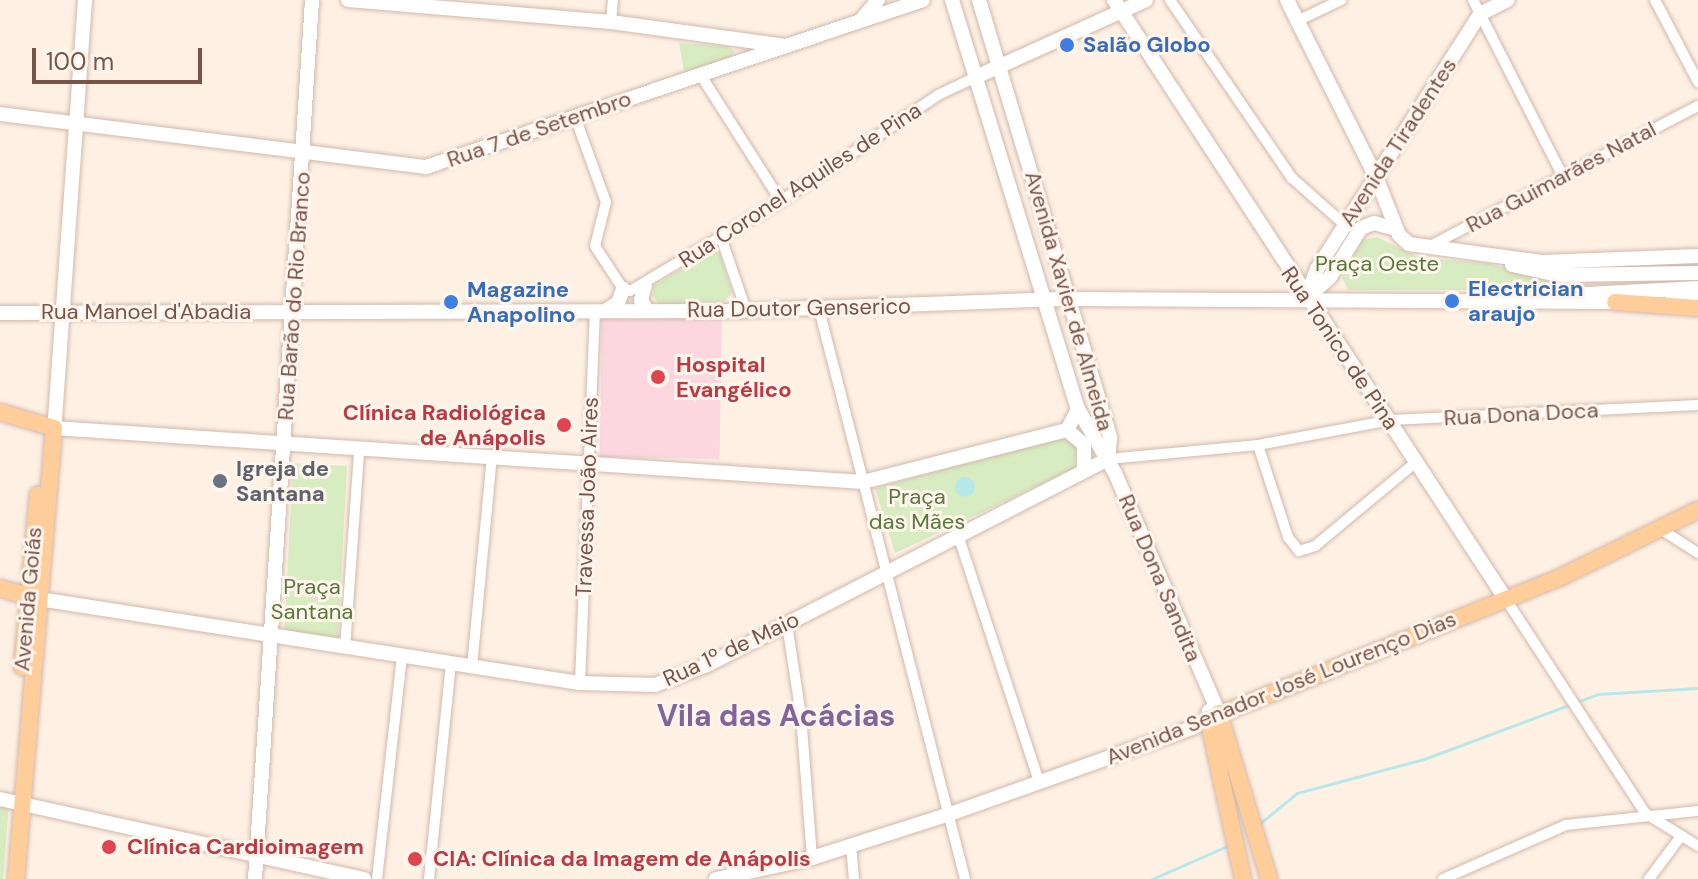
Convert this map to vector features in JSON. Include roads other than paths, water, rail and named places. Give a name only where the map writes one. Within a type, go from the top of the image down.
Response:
[{"type":"main road","points":[[1615,302],[1698,308]]},
{"type":"main road","points":[[0,412],[51,424]]},
{"type":"main road","name":"Avenida Goiás","points":[[6,879],[11,801],[51,424]]},
{"type":"main road","name":"Avenida Senador José Lourenço Dias","points":[[1213,710],[1505,598],[1662,530],[1698,510]]},
{"type":"main road","points":[[0,588],[34,598]]},
{"type":"main road","points":[[1213,710],[1252,818],[1269,879]]},
{"type":"main road","points":[[1213,710],[1243,879]]},
{"type":"main road","name":"Avenida Goiás","points":[[11,801],[16,879]]},
{"type":"street","name":"Avenida Goiás","points":[[51,424],[63,312],[85,0]]},
{"type":"street","name":"Rua Barão do Rio Branco","points":[[255,879],[312,0]]},
{"type":"street","points":[[348,0],[611,22],[780,45]]},
{"type":"street","points":[[611,22],[613,0]]},
{"type":"street","points":[[855,22],[878,0]]},
{"type":"street","name":"Rua 7 de Setembro","points":[[0,114],[426,167],[780,45],[921,0]]},
{"type":"street","name":"Avenida Xavier de Almeida","points":[[952,0],[978,76],[1078,409],[1108,459]]},
{"type":"street","name":"Avenida Xavier de Almeida","points":[[979,0],[1110,438],[1108,459]]},
{"type":"street","points":[[978,76],[1118,6],[1146,0]]},
{"type":"street","points":[[1170,0],[1292,178],[1345,225]]},
{"type":"street","points":[[1287,0],[1376,177],[1396,229],[1409,244],[1425,249],[1542,262],[1698,256]]},
{"type":"street","points":[[1297,21],[1341,0]]},
{"type":"street","points":[[1473,0],[1562,175]]},
{"type":"street","points":[[1480,14],[1508,0]]},
{"type":"street","points":[[1655,0],[1698,82]]},
{"type":"street","name":"Rua Tonico de Pina","points":[[1118,6],[1306,299],[1391,420],[1415,463],[1645,813]]},
{"type":"street","name":"Avenida Tiradentes","points":[[1306,299],[1317,269],[1480,14]]},
{"type":"street","points":[[700,74],[781,201]]},
{"type":"street","name":"Rua Coronel Aquiles de Pina","points":[[623,289],[645,285],[781,201],[938,95],[978,76]]},
{"type":"street","name":"Rua Guimarães Natal","points":[[1425,249],[1698,106]]},
{"type":"street","points":[[575,117],[606,202],[595,246],[623,289],[618,303],[600,311]]},
{"type":"street","points":[[1306,299],[1330,277],[1361,228],[1374,223],[1396,229]]},
{"type":"street","points":[[721,237],[746,310]]},
{"type":"street","points":[[1497,258],[1558,275],[1698,273]]},
{"type":"street","points":[[645,285],[641,300],[647,311]]},
{"type":"street","points":[[1519,303],[1574,293],[1698,288]]},
{"type":"street","name":"Rua Doutor Genserico","points":[[293,311],[819,309],[1043,299],[1435,297],[1519,303]]},
{"type":"street","points":[[1519,303],[1698,299]]},
{"type":"street","points":[[819,309],[965,879]]},
{"type":"street","name":"Rua Manoel d'Abadia","points":[[0,313],[293,311]]},
{"type":"street","name":"Travessa João Aires","points":[[580,683],[589,463],[600,311]]},
{"type":"street","name":"Rua Dona Doca","points":[[1108,459],[1258,445],[1391,420],[1698,405]]},
{"type":"street","points":[[51,424],[284,447],[492,457],[863,482],[1067,430],[1078,409]]},
{"type":"street","points":[[1067,430],[1084,445],[1084,469]]},
{"type":"street","points":[[1258,445],[1288,537],[1299,551],[1315,546],[1415,463]]},
{"type":"street","points":[[345,648],[359,452]]},
{"type":"street","points":[[472,667],[492,457]]},
{"type":"street","name":"Rua 1º de Maio","points":[[34,598],[273,638],[580,683],[634,687],[674,680],[1108,459]]},
{"type":"street","name":"Rua Dona Sandita","points":[[1108,459],[1213,710]]},
{"type":"street","points":[[1662,530],[1698,553]]},
{"type":"street","points":[[958,535],[1039,782]]},
{"type":"street","points":[[787,624],[801,715],[812,858]]},
{"type":"street","points":[[377,879],[402,657]]},
{"type":"street","points":[[429,879],[451,664]]},
{"type":"street","name":"Avenida Senador José Lourenço Dias","points":[[716,879],[812,858],[950,814],[1039,782],[1213,710]]},
{"type":"street","points":[[11,801],[256,859],[364,879]]},
{"type":"street","points":[[1443,879],[1566,825],[1645,813],[1698,811]]},
{"type":"street","points":[[1645,813],[1698,846]]},
{"type":"street","points":[[1649,879],[1681,836]]},
{"type":"street","points":[[851,845],[854,879]]},
{"type":"water","points":[[965,477],[972,480],[975,487],[972,494],[965,497],[958,494],[955,487],[958,480]]},
{"type":"waterway","points":[[1258,825],[1297,793],[1424,759],[1598,694],[1698,688]]},
{"type":"waterway","points":[[1152,879],[1229,845]]},
{"type":"place","name":"Salão Globo","points":[[1067,45]]},
{"type":"place","name":"Electrician araujo","points":[[1452,301]]},
{"type":"place","name":"Magazine Anapolino","points":[[451,302]]},
{"type":"place","name":"Hospital Evangélico","points":[[658,377]]},
{"type":"place","name":"Clínica Radiológica de Anápolis","points":[[564,425]]},
{"type":"place","name":"Igreja de Santana","points":[[220,481]]},
{"type":"place","name":"Clínica Cardioimagem","points":[[109,847]]},
{"type":"place","name":"CIA: Clínica da Imagem de Anápolis","points":[[415,859]]},
{"type":"district","name":"Vila das Acácias","points":[[776,716]]},
{"type":"park label","name":"Praça Oeste","points":[[1377,264]]},
{"type":"park label","name":"Praça das Mães","points":[[917,508]]},
{"type":"park label","name":"Praça Santana","points":[[312,598]]}]
